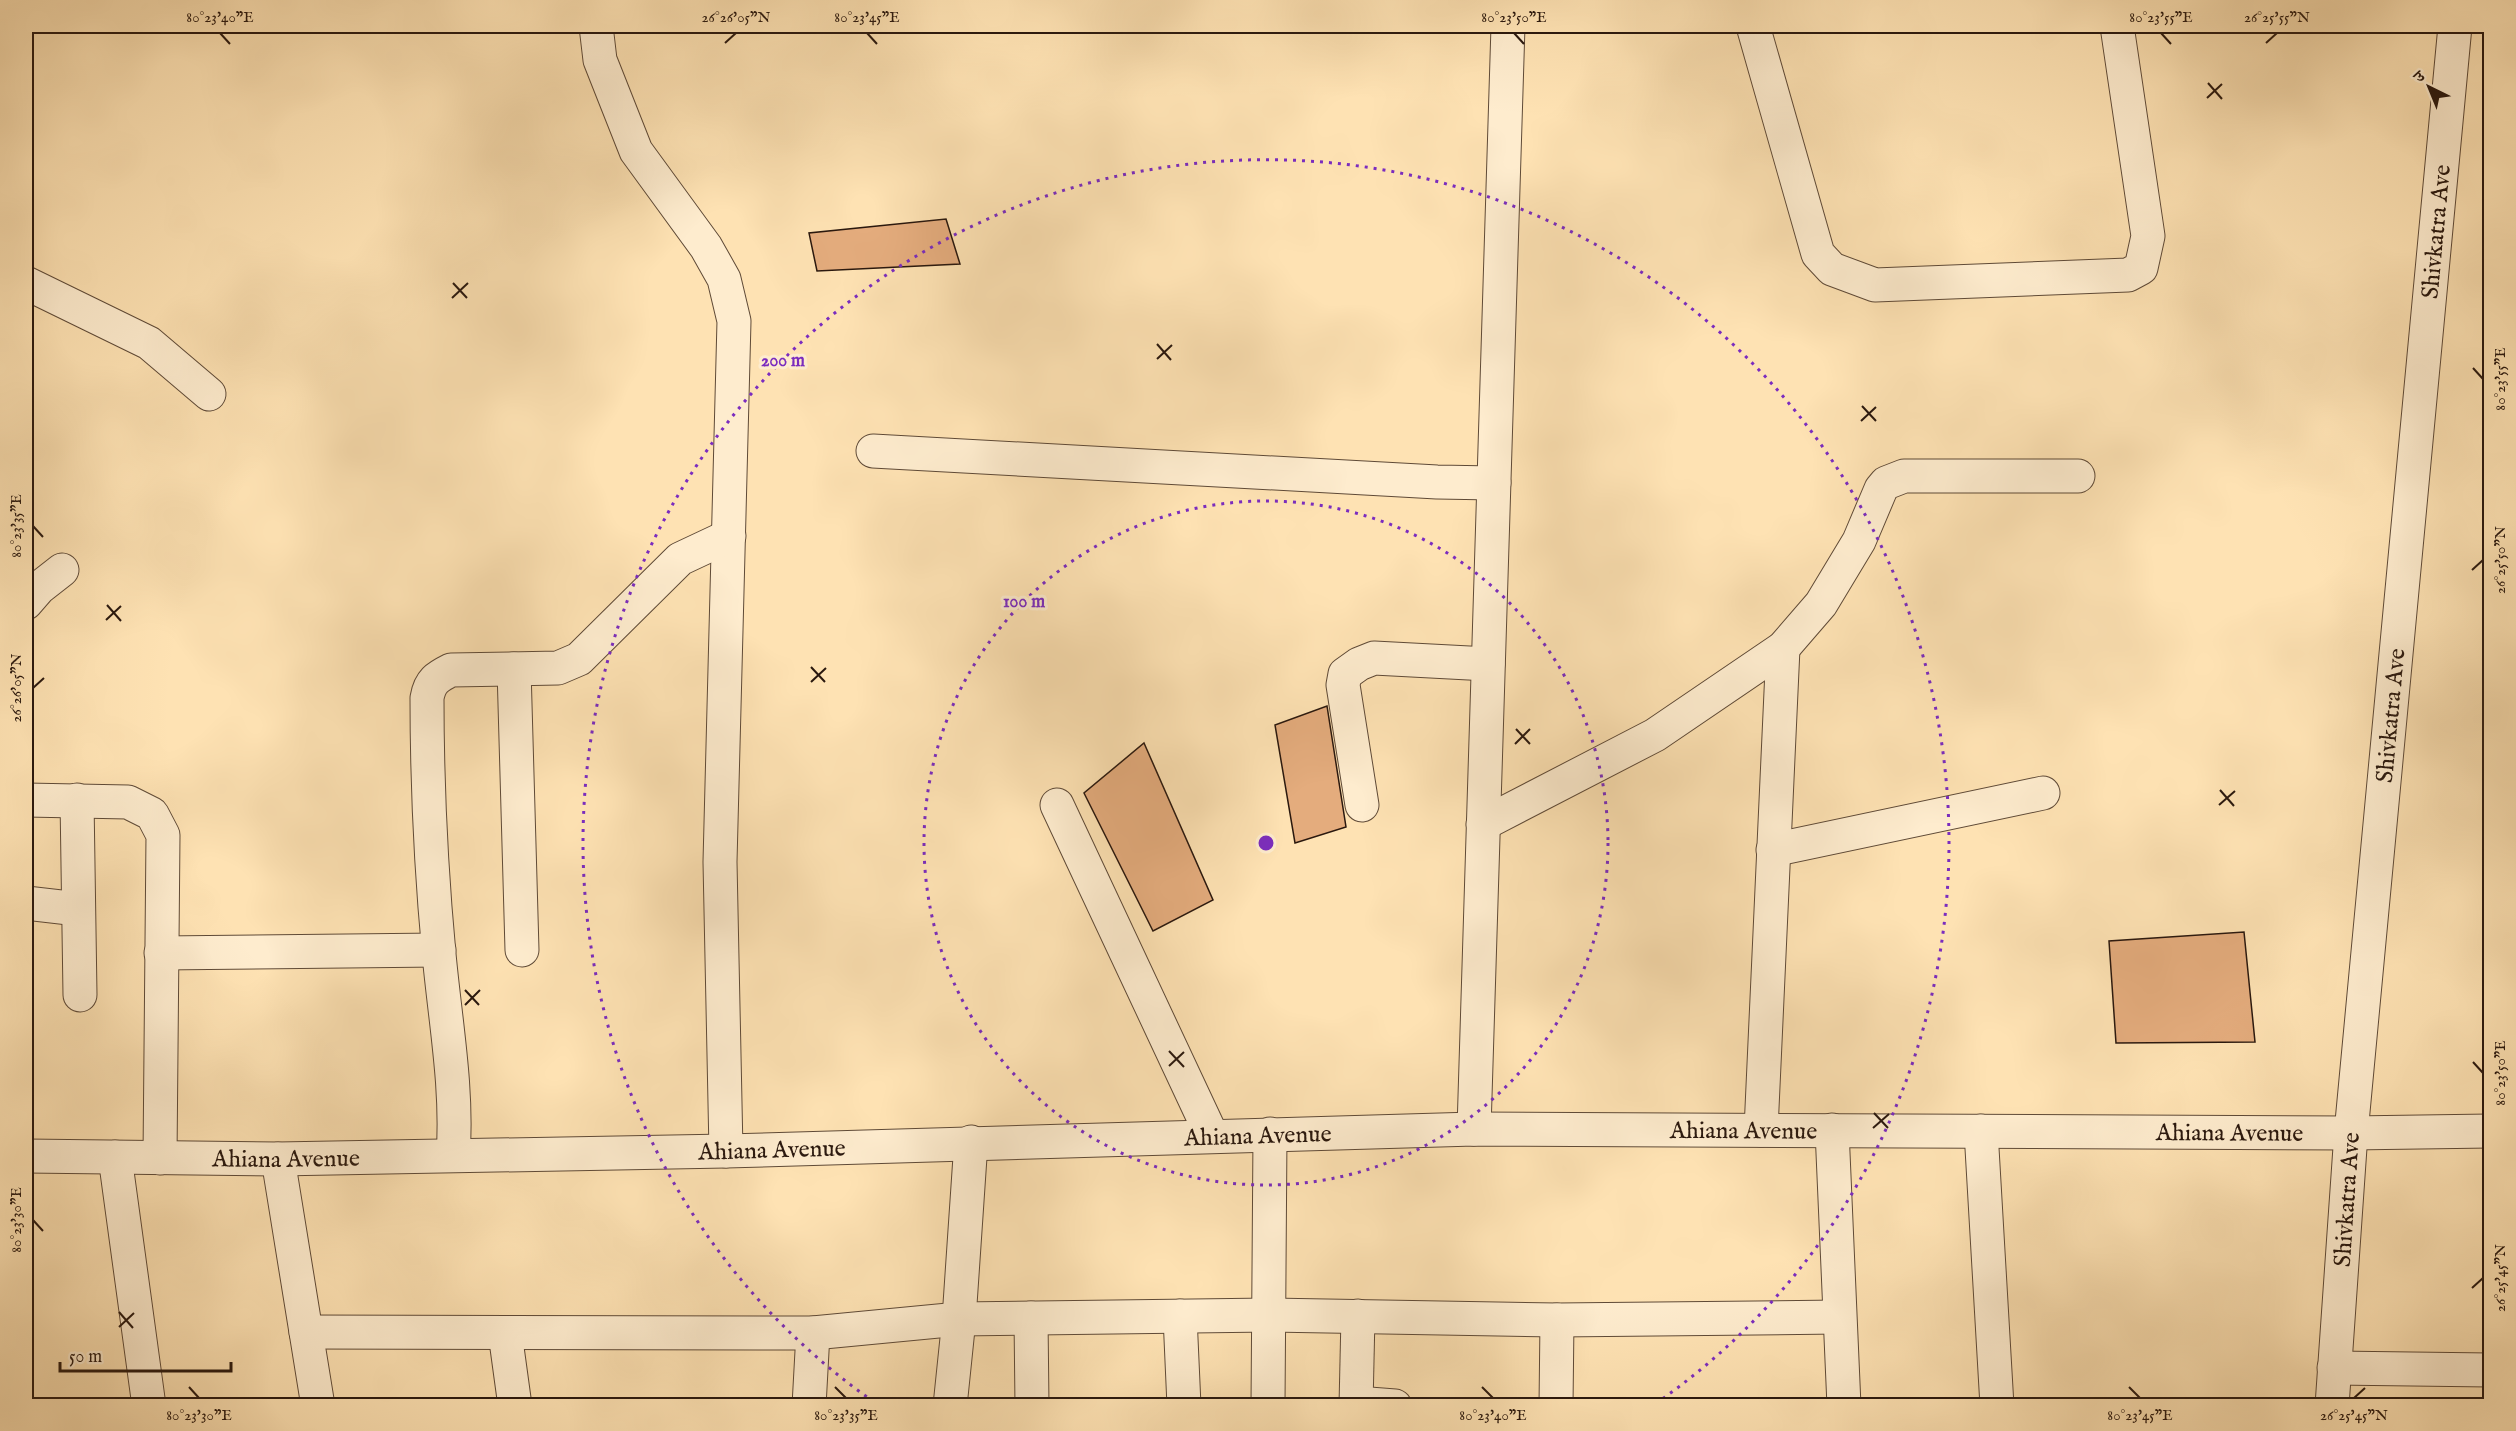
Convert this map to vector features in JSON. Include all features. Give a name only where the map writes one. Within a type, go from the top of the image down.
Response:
[{"type":"street","points":[[596,26],[600,60],[636,151],[706,247],[724,279],[734,321],[720,862],[726,1150]]},
{"type":"street","points":[[1474,1129],[1508,26]]},
{"type":"street","points":[[1753,26],[1818,254],[1832,269],[1875,285],[2128,275],[2141,268],[2148,236],[2116,26]]},
{"type":"street","name":"Shivkatra Ave","points":[[2332,1406],[2351,1133],[2455,26]]},
{"type":"street","points":[[26,283],[149,343],[209,394]]},
{"type":"street","points":[[873,451],[1425,482],[1494,483]]},
{"type":"street","points":[[1483,824],[1655,735],[1783,648],[1821,604],[1859,541],[1881,489],[1886,483],[1904,476],[2078,476]]},
{"type":"street","points":[[453,1155],[455,1123],[439,950],[427,781],[429,686],[436,678],[451,670],[558,668],[579,659],[680,560],[729,536]]},
{"type":"street","points":[[26,603],[39,588],[62,570]]},
{"type":"street","points":[[1761,1130],[1783,648]]},
{"type":"street","points":[[1362,805],[1342,685],[1345,674],[1359,664],[1374,658],[1488,664]]},
{"type":"street","points":[[513,669],[522,950]]},
{"type":"street","points":[[1773,850],[2043,793]]},
{"type":"street","points":[[26,800],[128,802],[152,814],[163,835],[160,1158]]},
{"type":"street","points":[[77,800],[80,995]]},
{"type":"street","points":[[1057,805],[1212,1136]]},
{"type":"street","points":[[26,903],[78,909]]},
{"type":"street","points":[[161,953],[439,950]]},
{"type":"street","name":"Ahiana Avenue","points":[[26,1156],[278,1159],[726,1150],[1474,1129],[2351,1133],[2490,1131]]},
{"type":"street","points":[[1832,1130],[1844,1406]]},
{"type":"street","points":[[1981,1131],[1996,1406]]},
{"type":"street","points":[[1268,1406],[1270,1134]]},
{"type":"street","points":[[950,1406],[959,1319],[971,1142]]},
{"type":"street","points":[[115,1157],[148,1406]]},
{"type":"street","points":[[278,1159],[318,1406]]},
{"type":"street","points":[[306,1332],[813,1333],[959,1319],[1270,1315],[1557,1320],[1839,1317]]},
{"type":"street","points":[[1180,1316],[1184,1406]]},
{"type":"street","points":[[1358,1316],[1356,1404],[1395,1406]]},
{"type":"street","points":[[1031,1318],[1032,1406]]},
{"type":"street","points":[[1556,1406],[1557,1320]]},
{"type":"street","points":[[505,1333],[515,1406]]},
{"type":"street","points":[[809,1406],[813,1333]]},
{"type":"street","points":[[2334,1368],[2490,1370]]},
{"type":"building","points":[[946,219],[960,264],[817,271],[809,233]]},
{"type":"building","points":[[1327,706],[1346,827],[1295,843],[1275,725]]},
{"type":"building","points":[[1144,743],[1213,900],[1153,931],[1084,793]]},
{"type":"building","points":[[2244,932],[2255,1042],[2116,1043],[2109,941]]}]
